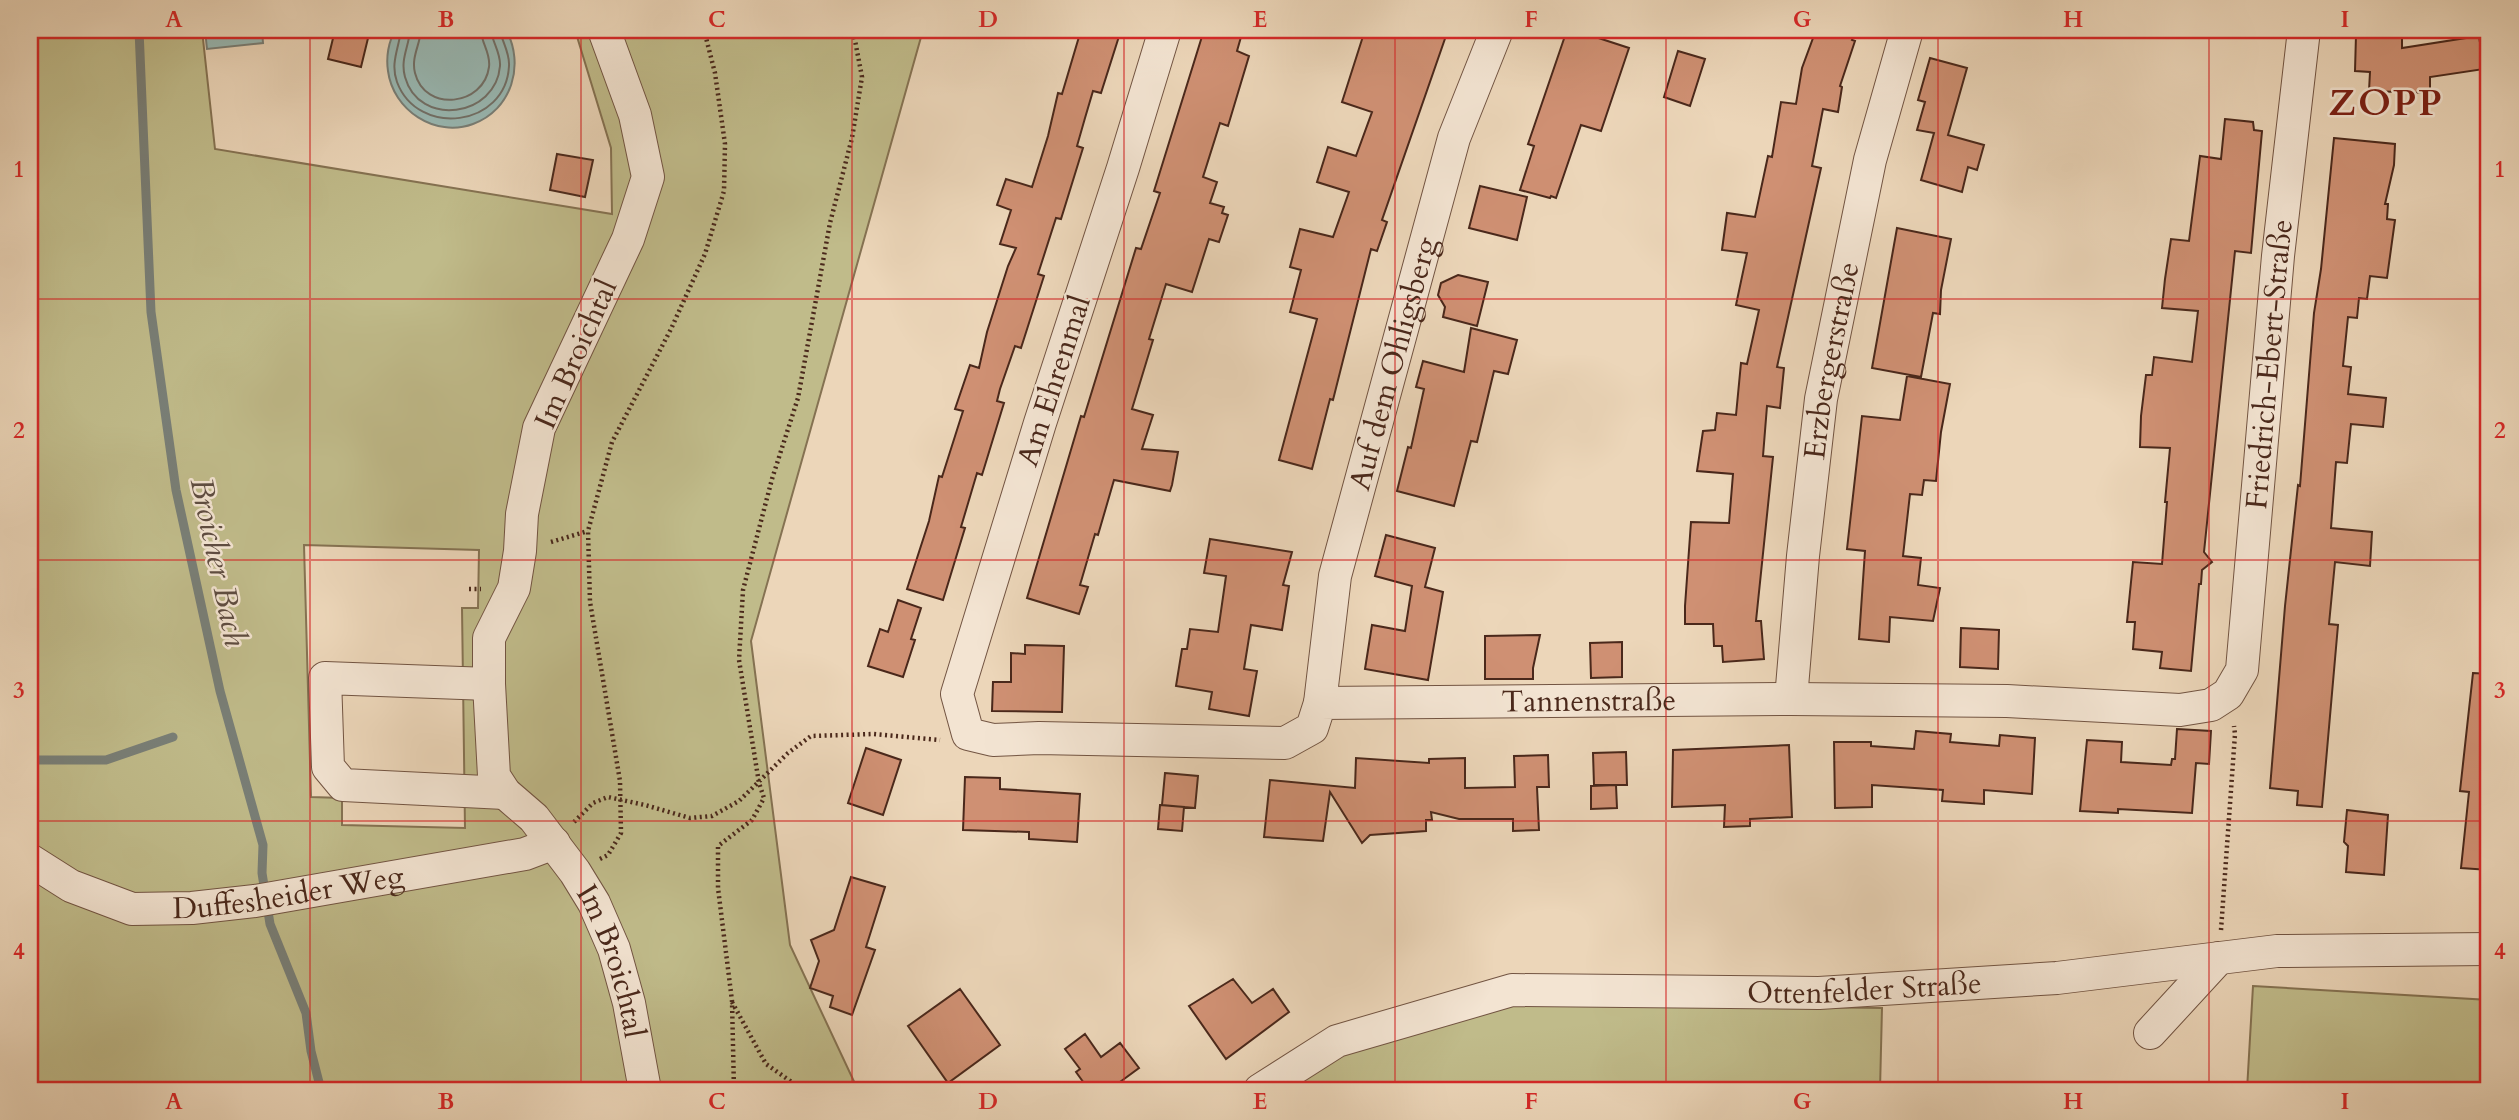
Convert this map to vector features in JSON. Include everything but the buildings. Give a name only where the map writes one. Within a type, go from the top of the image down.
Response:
[{"type":"street","name":"Am Ehrenmal","points":[[968,734],[957,694],[1165,30]]},
{"type":"street","name":"Auf dem Ohligsberg","points":[[1320,703],[1335,576],[1454,138],[1497,30]]},
{"type":"street","name":"Erzbergerstraße","points":[[1791,699],[1803,556],[1821,399],[1870,160],[1907,30]]},
{"type":"street","name":"Friedrich-Ebert-Straße","points":[[2228,694],[2242,670],[2277,256],[2304,30]]},
{"type":"street","name":"Im Broichtal","points":[[601,34],[635,115],[648,177],[628,239],[539,428],[522,514],[514,588],[489,638],[489,684],[494,776],[505,793],[534,818],[554,843],[594,903],[614,949],[629,1003],[645,1090]]},
{"type":"street","points":[[489,684],[325,678],[328,767],[343,785],[505,793]]},
{"type":"street","name":"Tannenstraße","points":[[1320,703],[1791,699],[2007,701],[2180,710],[2211,705],[2228,694]]},
{"type":"street","points":[[968,734],[993,740],[1039,738],[1285,743],[1312,728],[1320,703]]},
{"type":"street","name":"Duffesheider Weg","points":[[30,860],[71,886],[132,909],[192,908],[265,899],[525,854],[554,843]]},
{"type":"street","name":"Ottenfelder Straße","points":[[1260,1090],[1337,1041],[1511,989],[1819,993],[2057,978],[2277,951],[2489,949]]},
{"type":"street","points":[[2150,1033],[2219,958]]},
{"type":"path","points":[[575,872],[608,855],[621,833],[620,782],[590,602],[588,531],[612,442],[671,330],[705,254],[724,191],[725,144],[715,73],[704,30]]},
{"type":"path","points":[[734,1090],[732,1001],[718,888],[718,846],[752,820],[764,798],[759,783],[739,660],[744,590],[772,479],[798,398],[830,223],[852,138],[862,77],[853,30]]},
{"type":"path","points":[[542,545],[588,531]]},
{"type":"path","points":[[2219,958],[2235,734],[2228,694]]},
{"type":"path","points":[[593,803],[608,797],[690,818],[712,816],[739,801],[788,753],[811,736],[874,734],[933,740],[953,739],[968,734]]},
{"type":"path","points":[[732,1001],[766,1064],[803,1090]]},
{"type":"shaded area","points":[[36,30],[202,30],[215,149],[612,214],[611,148],[575,30],[923,30],[751,641],[790,945],[858,1090],[30,1090],[30,348],[37,310]],"holes":[[[304,545],[479,550],[478,608],[462,608],[465,828],[342,825],[342,798],[311,797]]]},
{"type":"shaded area","points":[[2253,986],[2489,1000],[2489,1090],[2247,1090]]},
{"type":"shaded area","points":[[1514,1004],[1882,1008],[1880,1090],[1285,1090],[1341,1054]]},
{"type":"water","points":[[205,30],[262,30],[263,43],[207,49]]},
{"type":"water","points":[[396,30],[506,30],[512,43],[514,71],[506,97],[486,117],[473,124],[444,127],[418,117],[398,98],[388,71],[391,39]]},
{"type":"waterway","name":"Broicher Bach","points":[[139,30],[151,312],[176,490],[220,691],[263,845],[262,873],[270,924],[306,1013],[311,1051],[321,1090]]},
{"type":"waterway","points":[[30,760],[106,760],[173,737]]},
{"type":"district","name":"ZOPP","points":[[2386,103]]}]
